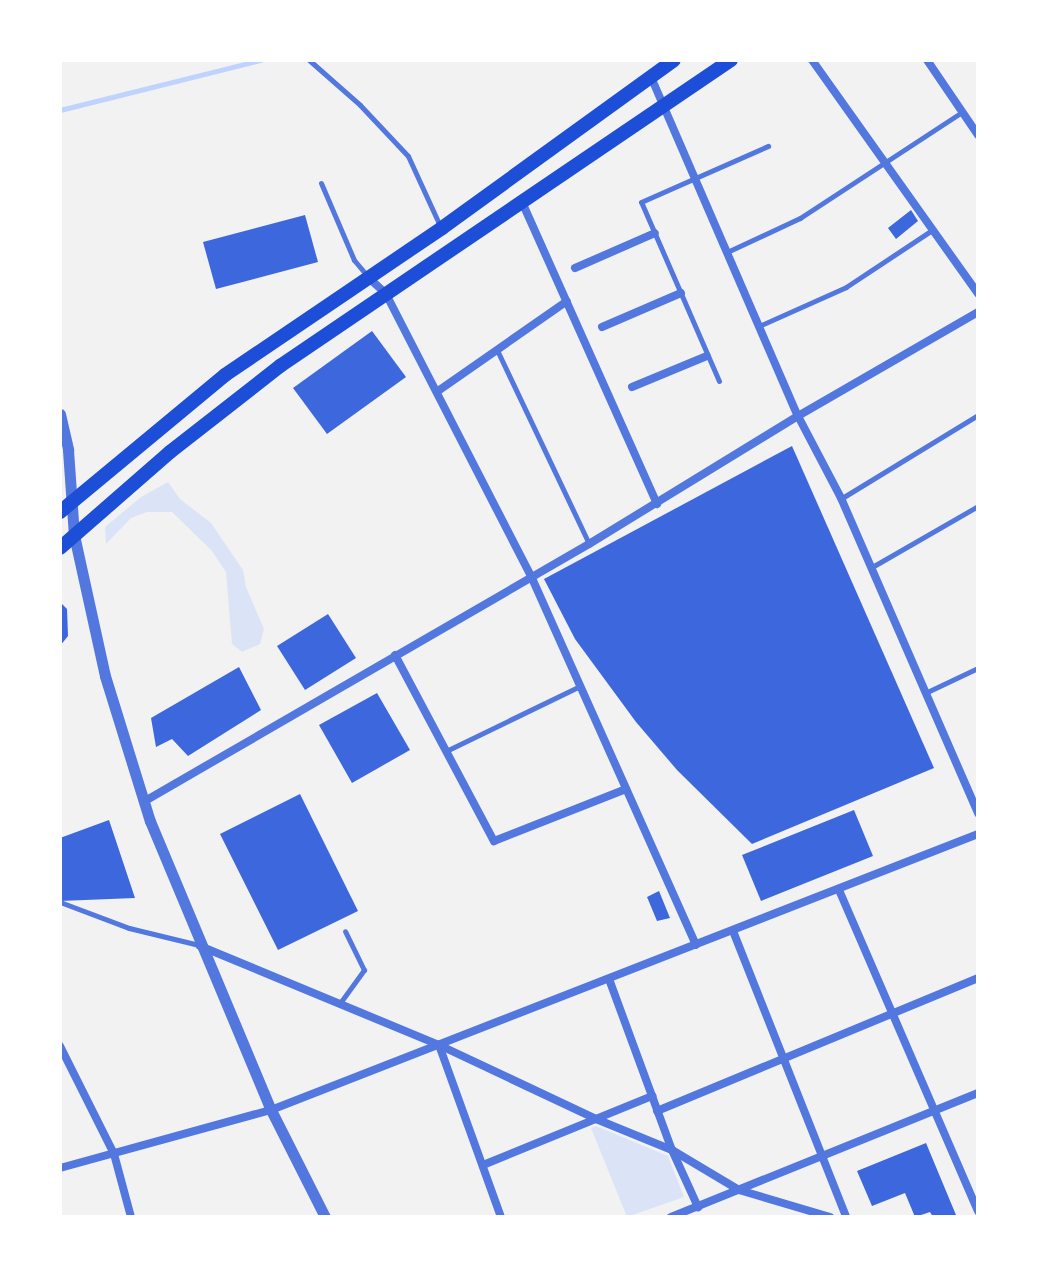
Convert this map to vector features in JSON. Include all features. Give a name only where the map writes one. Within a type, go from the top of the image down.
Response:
[{"type":"main road","points":[[60,512],[225,375],[442,228],[674,60]]},
{"type":"main road","points":[[60,548],[170,452],[268,375],[731,60]]},
{"type":"street","points":[[812,60],[978,294]]},
{"type":"street","points":[[927,60],[978,135]]},
{"type":"street","points":[[651,77],[666,105],[693,177],[798,416],[841,498],[978,813]]},
{"type":"street","points":[[522,202],[657,504]]},
{"type":"street","points":[[575,268],[655,233]]},
{"type":"street","points":[[369,278],[386,294],[531,576],[696,945]]},
{"type":"street","points":[[602,327],[681,293]]},
{"type":"street","points":[[438,391],[567,301]]},
{"type":"street","points":[[145,801],[589,544],[798,416],[978,312]]},
{"type":"street","points":[[632,387],[707,356]]},
{"type":"street","points":[[60,414],[68,450],[74,535],[105,676],[145,801],[199,945],[271,1110],[325,1217]]},
{"type":"street","points":[[60,478],[73,500]]},
{"type":"street","points":[[395,655],[494,841],[626,789]]},
{"type":"street","points":[[60,1168],[271,1110],[978,834]]},
{"type":"street","points":[[839,890],[935,1113],[976,1198],[978,1211]]},
{"type":"street","points":[[733,931],[846,1217]]},
{"type":"street","points":[[199,945],[439,1045],[596,1119],[672,1150],[739,1190],[830,1217]]},
{"type":"street","points":[[657,1111],[978,978]]},
{"type":"street","points":[[609,979],[672,1150],[698,1207]]},
{"type":"street","points":[[439,1045],[501,1217]]},
{"type":"street","points":[[60,1046],[114,1154],[131,1217]]},
{"type":"street","points":[[671,1217],[935,1113],[978,1093]]},
{"type":"street","points":[[483,1165],[652,1096]]},
{"type":"lane","points":[[309,60],[360,105],[408,156],[442,228]]},
{"type":"lane","points":[[727,252],[800,218],[962,112]]},
{"type":"lane","points":[[719,381],[641,202],[768,146]]},
{"type":"lane","points":[[321,183],[354,260],[369,278]]},
{"type":"lane","points":[[759,326],[846,287],[932,230]]},
{"type":"lane","points":[[497,350],[589,544]]},
{"type":"lane","points":[[841,498],[978,415]]},
{"type":"lane","points":[[871,568],[978,506]]},
{"type":"lane","points":[[924,694],[978,668]]},
{"type":"lane","points":[[445,751],[580,686]]},
{"type":"lane","points":[[60,902],[129,928],[199,945]]},
{"type":"lane","points":[[339,1004],[364,970],[345,931]]},
{"type":"shaded area","points":[[168,482],[180,499],[211,523],[243,570],[246,587],[264,629],[260,644],[242,652],[232,644],[226,572],[212,551],[172,512],[147,512],[131,518],[106,544],[105,527],[141,497]]},
{"type":"shaded area","points":[[596,1126],[668,1156],[684,1197],[627,1217],[591,1128]]},
{"type":"building","points":[[911,210],[918,221],[896,239],[888,228]]},
{"type":"building","points":[[305,215],[318,262],[216,289],[203,242]]},
{"type":"building","points":[[372,331],[406,377],[327,434],[293,388]]},
{"type":"building","points":[[792,446],[934,768],[752,844],[677,770],[636,722],[575,639],[544,579]]},
{"type":"building","points":[[60,602],[67,609],[68,636],[60,646]]},
{"type":"building","points":[[328,614],[356,658],[305,690],[277,646]]},
{"type":"building","points":[[239,667],[261,710],[188,756],[172,739],[156,747],[151,718]]},
{"type":"building","points":[[377,693],[410,750],[352,783],[319,725]]},
{"type":"building","points":[[300,794],[358,911],[278,950],[220,834]]},
{"type":"building","points":[[854,810],[873,856],[761,901],[742,855]]},
{"type":"building","points":[[109,820],[135,898],[60,901],[60,838]]},
{"type":"building","points":[[659,891],[670,918],[657,921],[647,897]]},
{"type":"building","points":[[926,1143],[956,1215],[933,1217],[930,1212],[915,1217],[905,1193],[872,1206],[857,1171]]},
{"type":"waterway","points":[[60,110],[261,60]]}]
